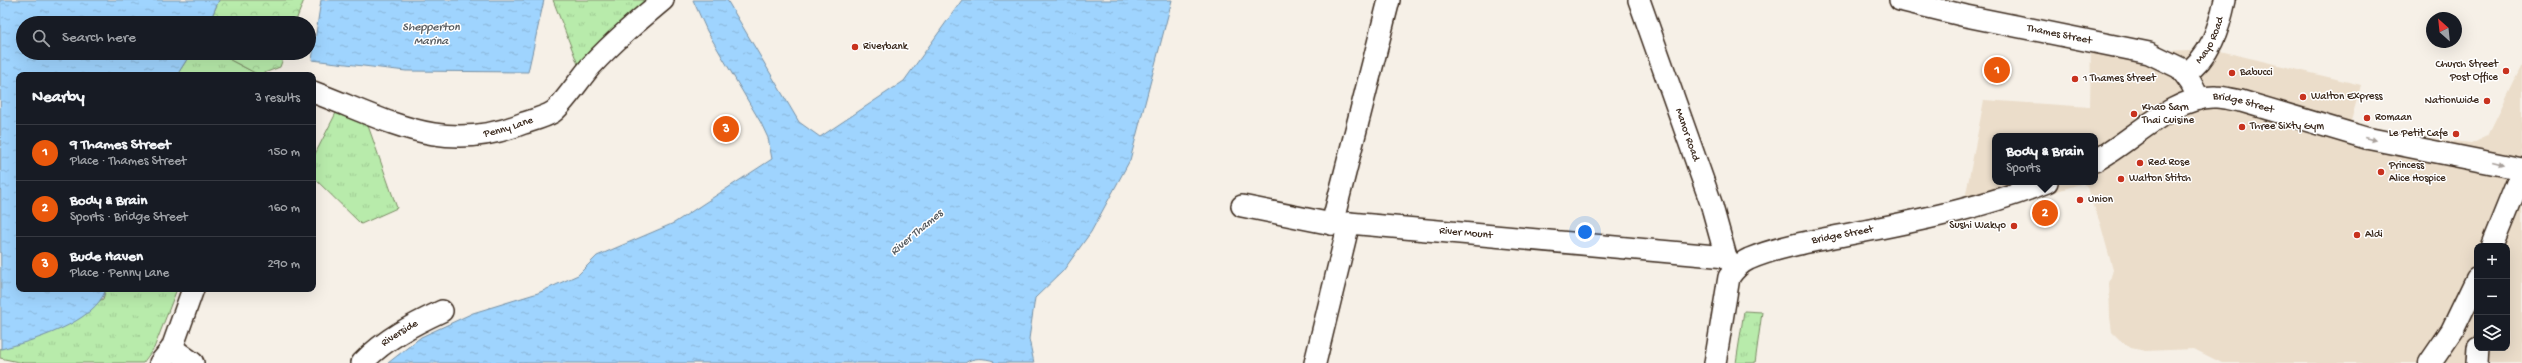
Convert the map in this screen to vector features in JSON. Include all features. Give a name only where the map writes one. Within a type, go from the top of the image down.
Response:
[{"type":"main road","points":[[2493,243],[2522,171]]},
{"type":"main road","points":[[2430,363],[2452,331],[2474,285]]},
{"type":"street","name":"Penny Lane","points":[[316,93],[404,127],[433,136],[472,138],[512,128],[553,112],[592,65],[632,26],[663,0]]},
{"type":"street","points":[[1315,363],[1340,223],[1389,0]]},
{"type":"street","name":"Manor Road","points":[[1638,0],[1731,263]]},
{"type":"street","name":"Thames Street","points":[[1900,0],[1967,8],[2136,49],[2173,63],[2185,74],[2199,99]]},
{"type":"street","name":"Mayo Road","points":[[2185,74],[2202,62],[2208,50],[2225,0]]},
{"type":"street","name":"Bridge Street","points":[[2098,159],[2171,111],[2199,99],[2217,97],[2241,101],[2366,138],[2522,171]]},
{"type":"street","name":"Bridge Street","points":[[1731,263],[1793,246],[1961,210],[2000,199],[2039,185]]},
{"type":"street","name":"River Mount","points":[[1242,206],[1340,223],[1731,263]]},
{"type":"street","points":[[1715,363],[1724,299],[1731,263]]},
{"type":"street","points":[[192,292],[166,355],[193,363]]},
{"type":"street","name":"Riverside","points":[[362,363],[375,349],[408,326],[442,311]]},
{"type":"street","points":[[2477,363],[2478,351]]},
{"type":"shaded area","points":[[2091,41],[2142,52],[2212,49],[2361,85],[2351,121],[2407,136],[2471,143],[2488,135],[2522,65],[2522,363],[2222,363],[2194,349],[2145,351],[2131,348],[2112,332],[2109,283],[2113,270],[2101,226],[2088,189],[2085,185],[2098,185],[2098,133],[1992,133],[1992,185],[2077,185],[2000,209],[1965,199],[1984,100],[2090,107]]},
{"type":"green space","points":[[219,0],[304,0],[298,16],[212,16]]},
{"type":"green space","points":[[553,0],[651,0],[579,67]]},
{"type":"green space","points":[[187,60],[230,60],[253,72],[179,72]]},
{"type":"green space","points":[[230,60],[282,60],[280,67],[267,72],[253,72]]},
{"type":"green space","points":[[337,111],[366,120],[397,208],[361,224],[316,180],[316,152]]},
{"type":"green space","points":[[105,292],[176,292],[154,348],[143,363],[23,363],[0,358],[0,349],[103,299]]},
{"type":"green space","points":[[1744,311],[1762,312],[1755,363],[1736,363]]},
{"type":"water","points":[[0,0],[219,0],[212,16],[16,16],[16,60],[187,60],[179,72],[16,72],[16,292],[104,292],[100,301],[89,312],[76,321],[61,329],[29,341],[1,349]]},
{"type":"water","name":"Shepperton Marina","points":[[321,0],[544,0],[528,72],[406,71],[312,60],[316,60],[316,33]]},
{"type":"water","name":"River Thames","points":[[693,0],[727,0],[799,122],[820,137],[904,81],[962,0],[1172,0],[1130,160],[1091,232],[1063,271],[1035,298],[1029,339],[1034,363],[993,363],[994,361],[979,359],[965,363],[388,363],[421,337],[473,313],[538,293],[578,275],[597,256],[674,223],[772,159],[768,138],[761,123],[707,31]]},
{"type":"place","name":"Riverbank","points":[[855,47]]},
{"type":"place","name":"9 Thames Street","points":[[1997,70]]},
{"type":"place","name":"Church Street Post Office","points":[[2506,71]]},
{"type":"place","name":"Babucci","points":[[2232,73]]},
{"type":"place","name":"1 Thames Street","points":[[2075,79]]},
{"type":"place","name":"Walton Express","points":[[2303,97]]},
{"type":"place","name":"Nationwide","points":[[2487,101]]},
{"type":"place","name":"Khao Sarn Thai Cuisine","points":[[2134,114]]},
{"type":"place","name":"Romaan","points":[[2367,118]]},
{"type":"place","name":"Three Sixty Gym","points":[[2242,127]]},
{"type":"place","name":"Bude Haven","points":[[726,129]]},
{"type":"place","name":"Le Petit Cafe","points":[[2456,134]]},
{"type":"place","name":"Red Rose","points":[[2140,163]]},
{"type":"place","name":"Princess Alice Hospice","points":[[2381,172]]},
{"type":"place","name":"Walton Stitch","points":[[2121,179]]},
{"type":"place","name":"Union","points":[[2080,200]]},
{"type":"place","name":"Body & Brain","points":[[2045,213]]},
{"type":"place","name":"Sushi Wakyo","points":[[2014,226]]},
{"type":"place","name":"Aldi","points":[[2357,235]]}]
